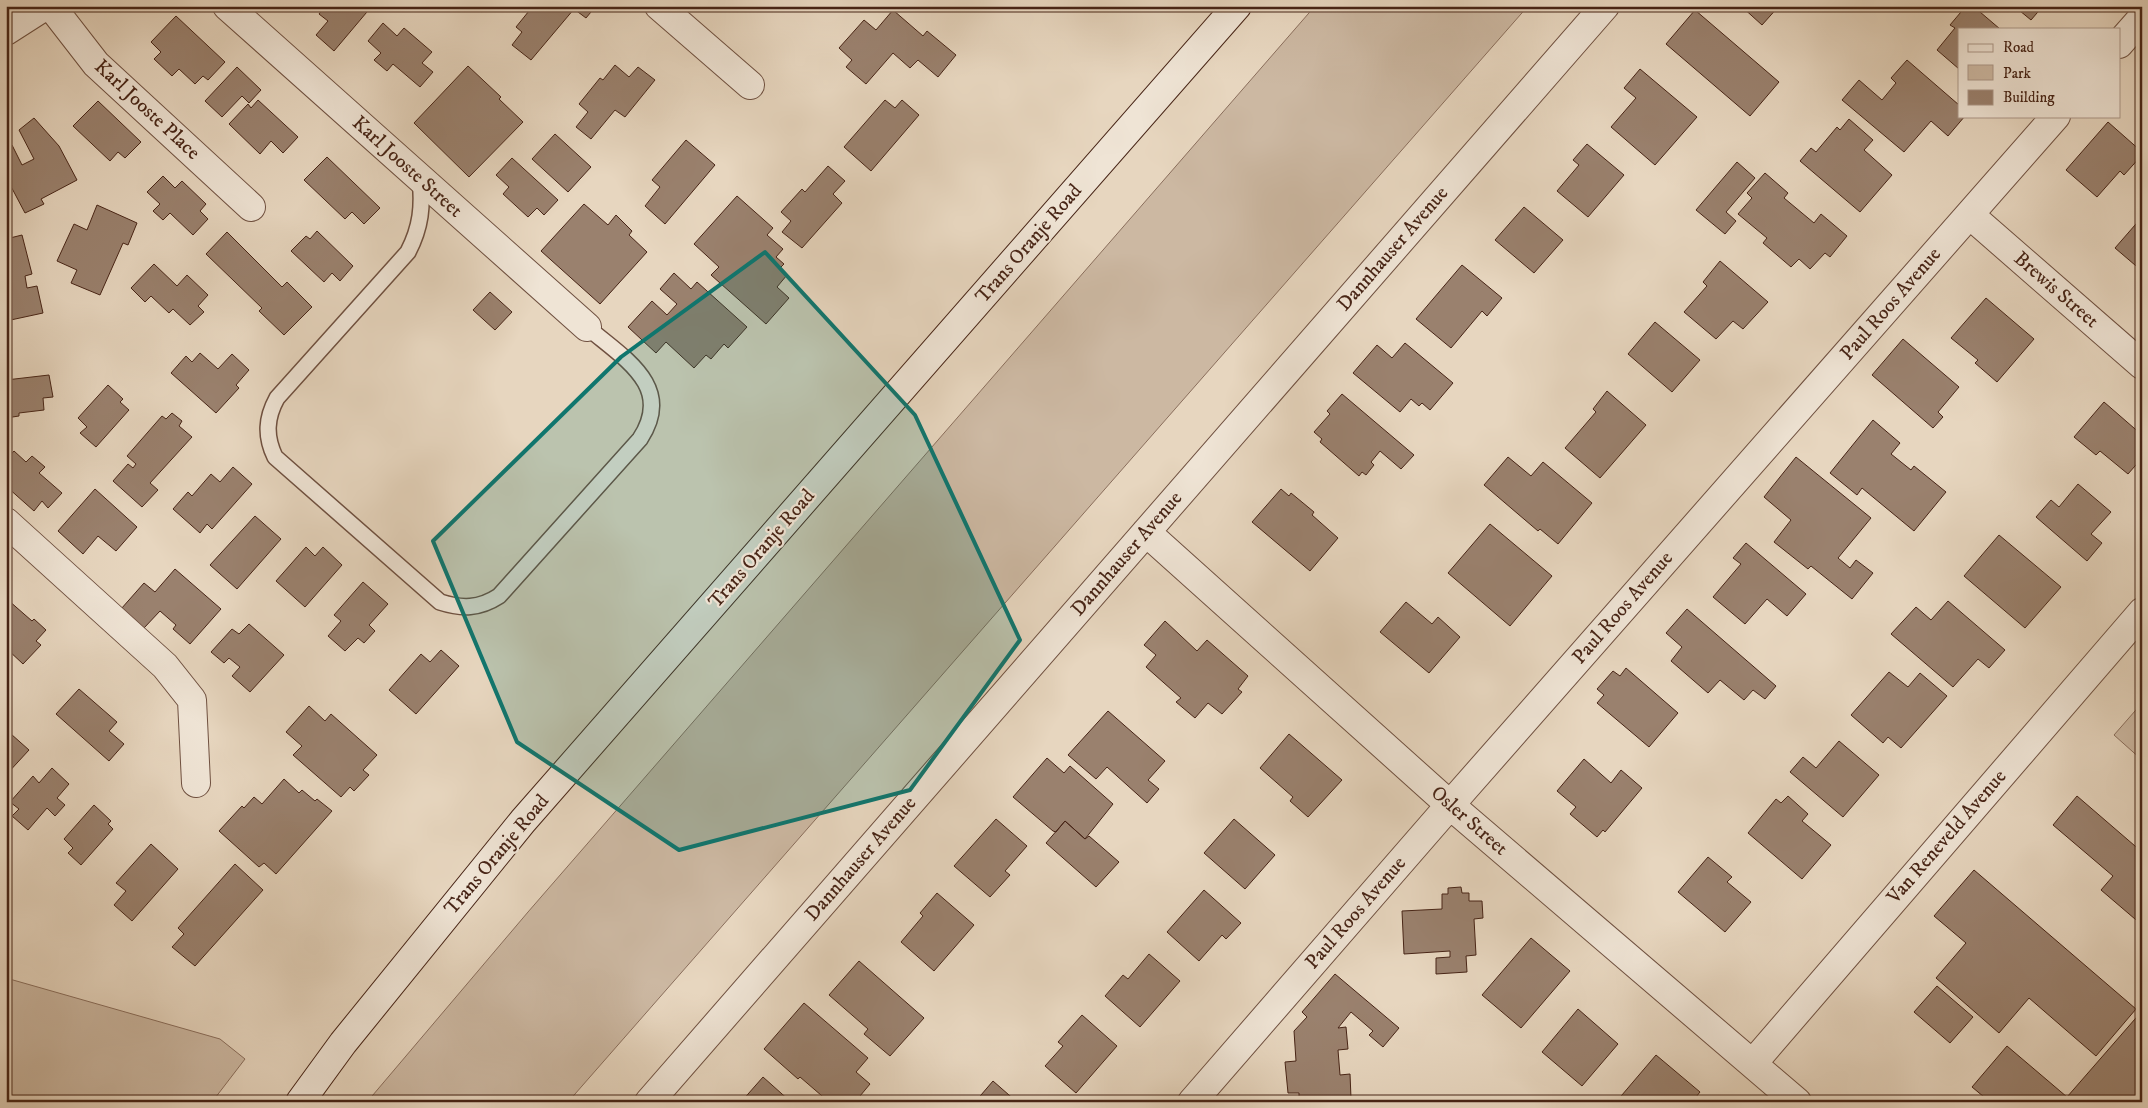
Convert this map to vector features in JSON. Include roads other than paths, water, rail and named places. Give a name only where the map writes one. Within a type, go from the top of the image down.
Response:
[{"type":"street","points":[[6,31],[45,6]]},
{"type":"street","name":"Karl Jooste Place","points":[[51,6],[96,64],[251,207]]},
{"type":"street","name":"Karl Jooste Street","points":[[228,6],[587,327]]},
{"type":"street","points":[[659,6],[750,85]]},
{"type":"street","name":"Trans Oranje Road","points":[[300,1102],[343,1043],[523,821],[1237,6]]},
{"type":"street","name":"Dannhauser Avenue","points":[[649,1102],[1605,6]]},
{"type":"street","points":[[2120,43],[2142,18]]},
{"type":"street","name":"Paul Roos Avenue","points":[[1192,1102],[1450,805],[2054,118]]},
{"type":"street","name":"Brewis Street","points":[[1970,215],[2142,366]]},
{"type":"street","points":[[6,522],[165,666],[180,683],[192,700],[196,784]]},
{"type":"street","name":"Osler Street","points":[[1146,532],[1450,805],[1797,1102]]},
{"type":"street","name":"Van Reneveld Avenue","points":[[1753,1063],[2142,612]]},
{"type":"lane","points":[[420,177],[421,219],[416,236],[408,252],[277,398],[270,410],[267,435],[275,457],[440,602],[468,608],[490,602],[499,596],[640,439],[648,427],[652,413],[652,399],[642,375],[587,327]]}]
